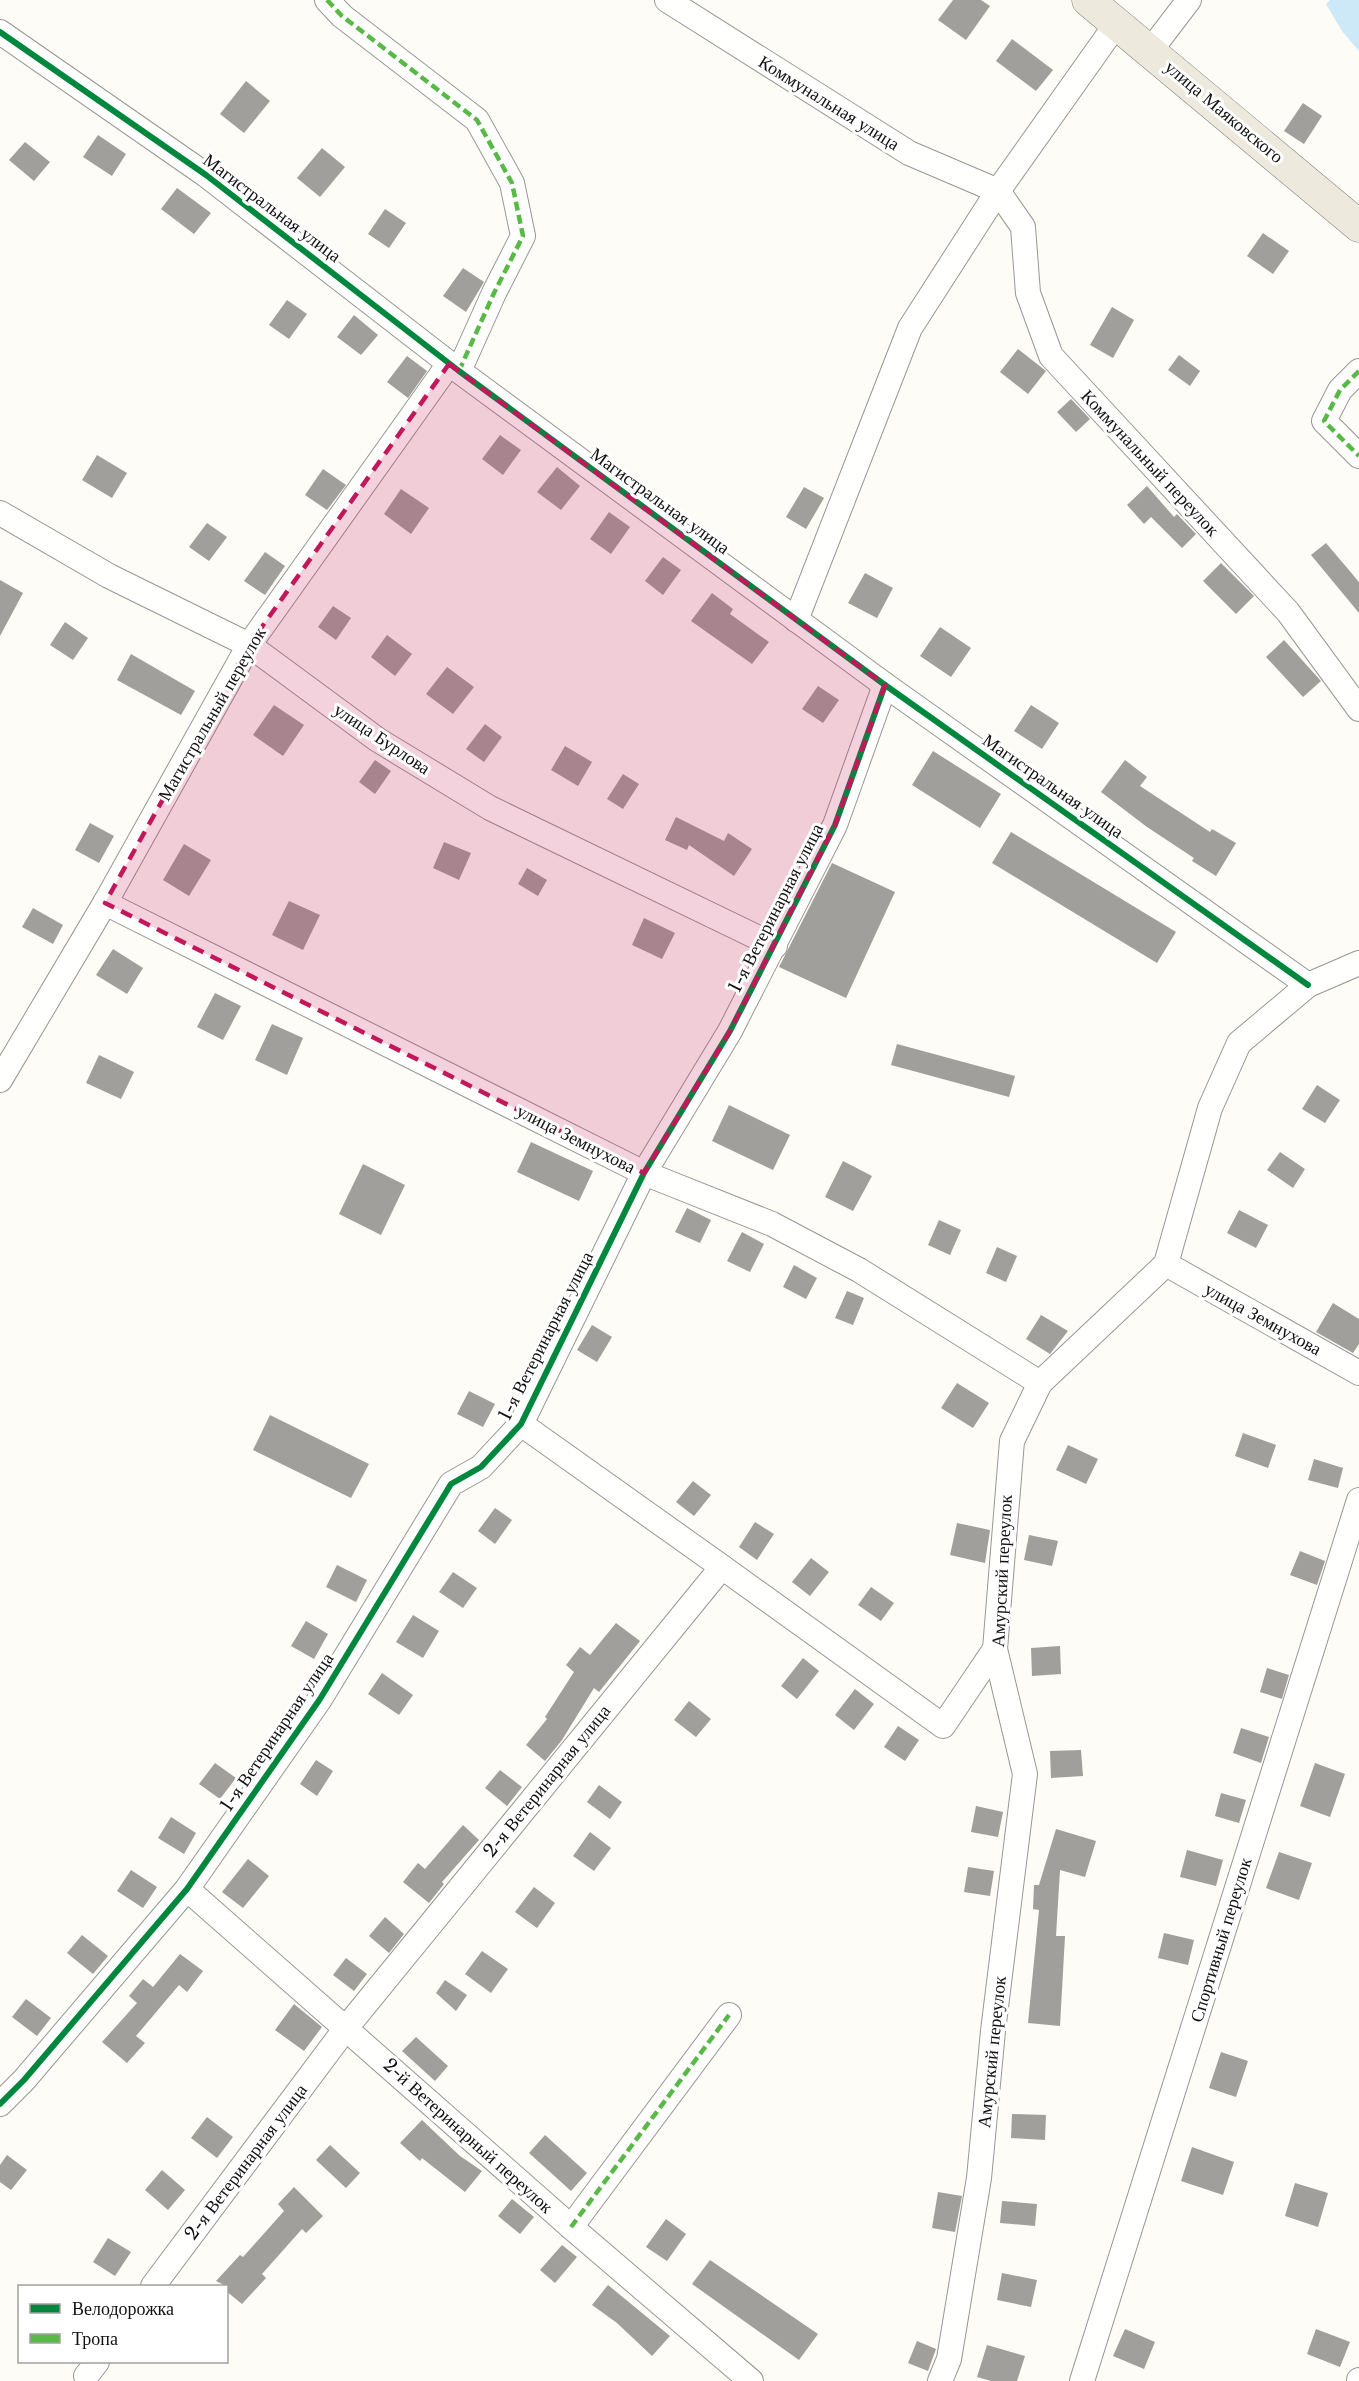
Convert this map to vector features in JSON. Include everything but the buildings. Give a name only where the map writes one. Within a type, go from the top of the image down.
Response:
[{"type":"main road","name":"улица Маяковского","points":[[1088,0],[1359,226]]},
{"type":"street","name":"Магистральный переулок","points":[[0,1080],[105,903],[249,645],[454,367],[523,236],[512,183],[477,120],[342,16],[327,0]]},
{"type":"street","name":"Коммунальная улица","points":[[667,0],[909,153],[998,191]]},
{"type":"street","points":[[1150,51],[1189,0]]},
{"type":"street","points":[[796,620],[910,328],[998,191],[1118,23]]},
{"type":"street","name":"Магистральная улица","points":[[0,32],[206,175],[454,367],[885,686],[1308,985]]},
{"type":"street","name":"Коммунальный переулок","points":[[998,191],[1023,227],[1028,293],[1051,356],[1288,612],[1359,709]]},
{"type":"street","points":[[1359,371],[1340,390],[1324,421],[1359,456]]},
{"type":"street","name":"улица Бурлова","points":[[0,513],[109,576],[249,645],[378,740],[490,808],[775,946]]},
{"type":"street","name":"1-я Ветеринарная улица","points":[[0,2104],[24,2080],[187,1889],[321,1699],[451,1484],[481,1467],[521,1424],[644,1173],[730,1031],[835,825],[885,686]]},
{"type":"street","name":"улица Земнухова","points":[[105,903],[644,1173],[772,1224],[850,1265],[1040,1383]]},
{"type":"street","points":[[1166,1264],[1210,1108],[1239,1043],[1308,985],[1359,963]]},
{"type":"street","name":"улица Земнухова","points":[[1166,1264],[1359,1373]]},
{"type":"street","name":"Амурский переулок","points":[[940,2381],[949,2359],[979,2178],[993,2031],[1025,1774],[995,1649],[1012,1441],[1040,1383],[1166,1264]]},
{"type":"street","points":[[521,1424],[943,1726],[995,1649]]},
{"type":"street","name":"Спортивный переулок","points":[[1082,2381],[1359,1500]]},
{"type":"street","name":"2-я Ветеринарная улица","points":[[154,2285],[346,2028],[722,1567]]},
{"type":"street","name":"2-й Ветеринарный переулок","points":[[187,1889],[571,2227],[751,2381]]},
{"type":"street","points":[[571,2227],[729,2015]]},
{"type":"highlighted area","points":[[449,364],[885,685],[835,825],[730,1031],[644,1173],[105,903],[249,645]]},
{"type":"water","points":[[1330,0],[1359,0],[1359,51],[1342,31],[1326,4]]},
{"type":"marked path","points":[[327,0],[342,16],[477,120],[512,183],[523,236],[459,371]]},
{"type":"marked path","points":[[1359,371],[1340,390],[1324,421],[1359,456]]},
{"type":"marked path","points":[[571,2227],[729,2015]]},
{"type":"cycle path","points":[[0,32],[206,175],[459,371],[885,685],[1308,985]]},
{"type":"cycle path","points":[[0,2104],[24,2080],[187,1889],[320,1699],[451,1484],[481,1467],[521,1424],[644,1173],[730,1031],[835,825],[885,685]]}]
